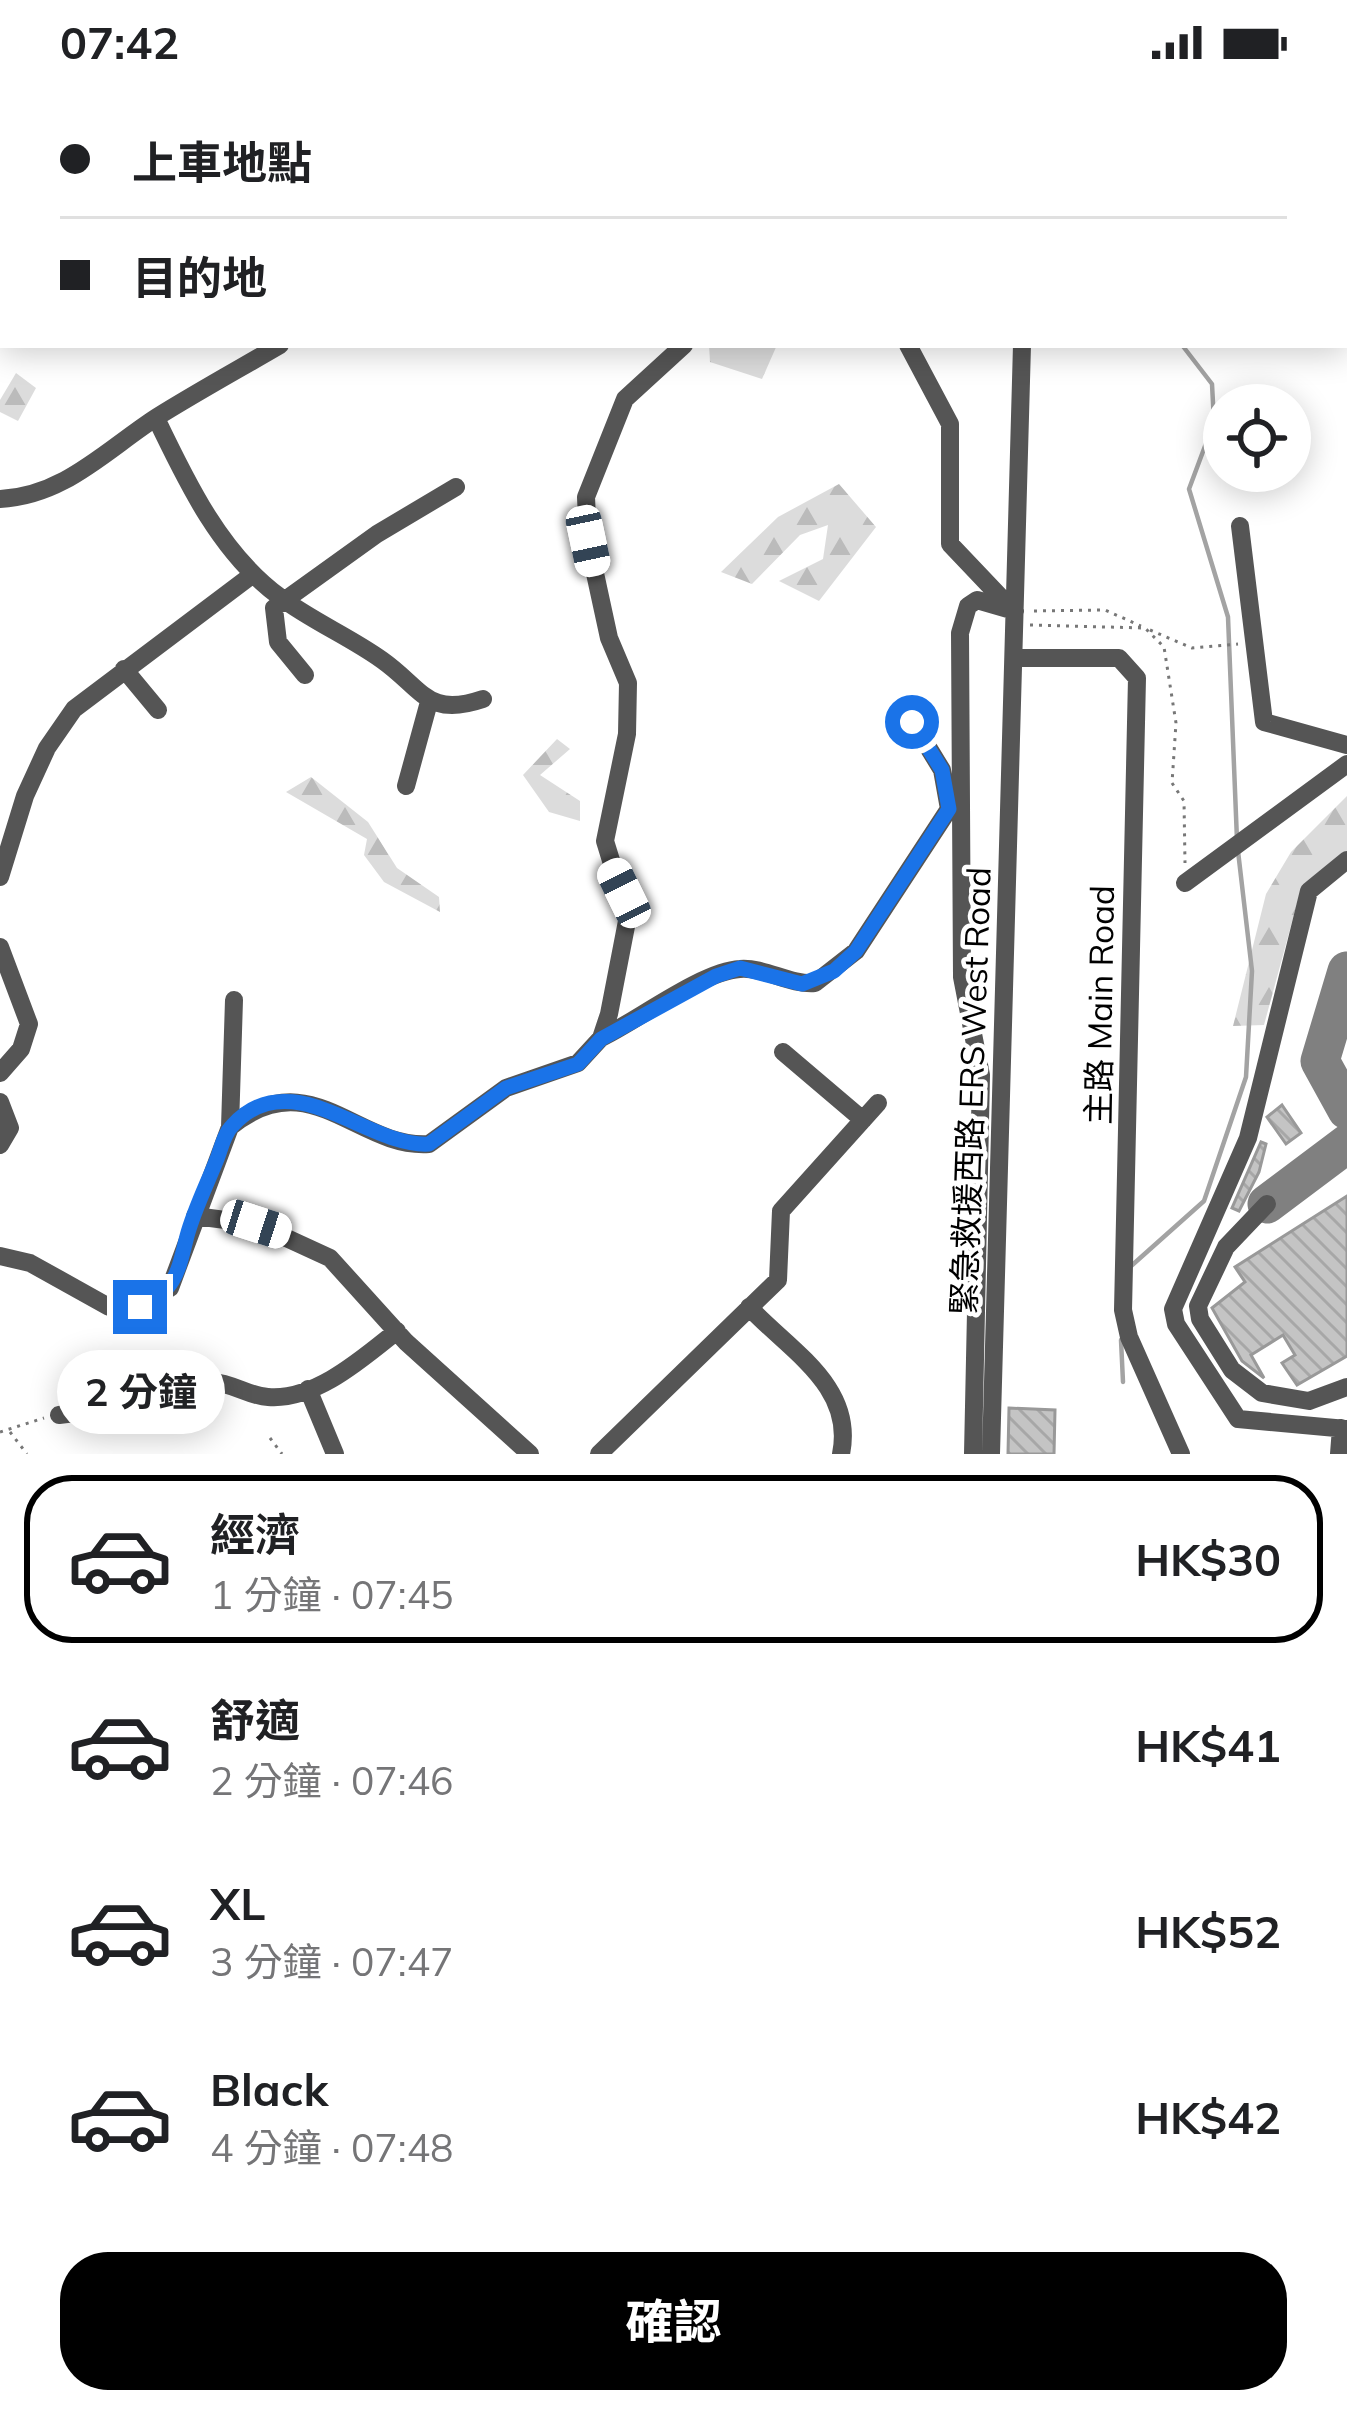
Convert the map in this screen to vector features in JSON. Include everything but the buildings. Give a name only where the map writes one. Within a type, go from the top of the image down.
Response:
[{"type":"street","points":[[0,500],[24,498],[65,482],[156,418],[275,348]]},
{"type":"street","points":[[601,1039],[628,916],[605,841],[627,734],[628,683],[609,638],[588,541],[586,496],[625,400],[681,348]]},
{"type":"street","points":[[910,348],[950,424],[950,544],[1015,611]]},
{"type":"street","name":"緊急救援西路 ERS West Road","points":[[991,1454],[1022,348]]},
{"type":"street","points":[[156,418],[200,504],[252,575],[282,599],[382,660],[429,702],[453,709],[483,699]]},
{"type":"street","points":[[304,675],[286,655],[272,628],[274,608],[456,487]]},
{"type":"street","points":[[1240,526],[1264,722],[1347,745]]},
{"type":"street","points":[[0,877],[47,748],[86,696],[252,575]]},
{"type":"street","points":[[973,1454],[981,1075],[962,977],[960,633],[968,606],[977,600],[1015,611]]},
{"type":"street","name":"主路 Main Road","points":[[1015,658],[1119,658],[1137,678],[1123,1310],[1129,1337],[1181,1454]]},
{"type":"street","points":[[124,669],[158,710]]},
{"type":"street","points":[[406,787],[429,702]]},
{"type":"street","points":[[230,1127],[256,1109],[288,1104],[336,1110],[392,1138],[429,1144],[506,1088],[578,1064],[601,1039],[716,976],[740,968],[788,982],[815,983],[856,951],[949,809],[942,770],[912,722]]},
{"type":"street","points":[[1185,883],[1347,764]]},
{"type":"street","points":[[1339,1454],[1344,1429],[1238,1419],[1176,1324],[1173,1309],[1248,1138],[1309,891],[1347,860]]},
{"type":"street","points":[[0,946],[29,1024],[21,1049],[0,1073]]},
{"type":"street","points":[[0,1256],[30,1263],[93,1301],[140,1307],[170,1288],[230,1127],[234,1000]]},
{"type":"street","points":[[783,1052],[863,1120]]},
{"type":"street","points":[[0,1102],[10,1129],[0,1145]]},
{"type":"street","points":[[599,1454],[778,1280],[781,1210],[878,1103]]},
{"type":"street","points":[[1267,1204],[1226,1247],[1198,1306],[1200,1319],[1232,1370],[1262,1393],[1309,1401],[1347,1387]]},
{"type":"street","points":[[195,1216],[256,1224],[313,1246],[358,1283],[397,1331],[530,1454]]},
{"type":"street","points":[[749,1307],[829,1386],[845,1430],[841,1454]]},
{"type":"street","points":[[59,1414],[179,1400],[212,1382],[268,1397],[308,1389],[397,1331]]},
{"type":"street","points":[[308,1389],[335,1454]]},
{"type":"path","points":[[1015,611],[1105,610],[1203,649],[1235,644]]},
{"type":"path","points":[[0,1432],[59,1414]]},
{"type":"path","points":[[9,1430],[27,1454]]},
{"type":"path","points":[[270,1438],[282,1454]]},
{"type":"green space","points":[[709,348],[776,348],[762,379],[710,362]]},
{"type":"green space","points":[[16,373],[36,388],[18,421],[0,412],[0,400]]},
{"type":"green space","points":[[839,484],[876,527],[819,601],[779,581],[823,559],[828,525],[800,535],[752,584],[721,572],[778,517]]},
{"type":"green space","points":[[557,739],[570,749],[540,775],[580,801],[580,821],[549,812],[523,775]]},
{"type":"green space","points":[[311,777],[368,822],[397,868],[439,897],[440,912],[384,882],[364,855],[367,839],[286,792]]},
{"type":"green space","points":[[1347,796],[1347,851],[1302,885],[1264,1025],[1233,1026],[1266,894],[1291,852]]},
{"type":"waterway","points":[[1184,348],[1212,384],[1214,422],[1189,489],[1228,617],[1237,840]]},
{"type":"waterway","points":[[1130,1267],[1204,1201],[1246,1077],[1252,971],[1238,851]]},
{"type":"waterway","points":[[1121,1340],[1123,1382]]},
{"type":"taxiway","points":[[1347,971],[1320,1061],[1347,1110]]},
{"type":"taxiway","points":[[1267,1204],[1347,1144]]},
{"type":"route","points":[[140,1307],[170,1288],[179,1274],[187,1238],[230,1127],[256,1109],[288,1104],[336,1110],[392,1138],[412,1145],[429,1144],[446,1137],[506,1088],[578,1064],[601,1039],[716,976],[740,968],[802,984],[815,983],[834,971],[856,951],[949,809],[950,792],[942,770],[912,722]]}]
